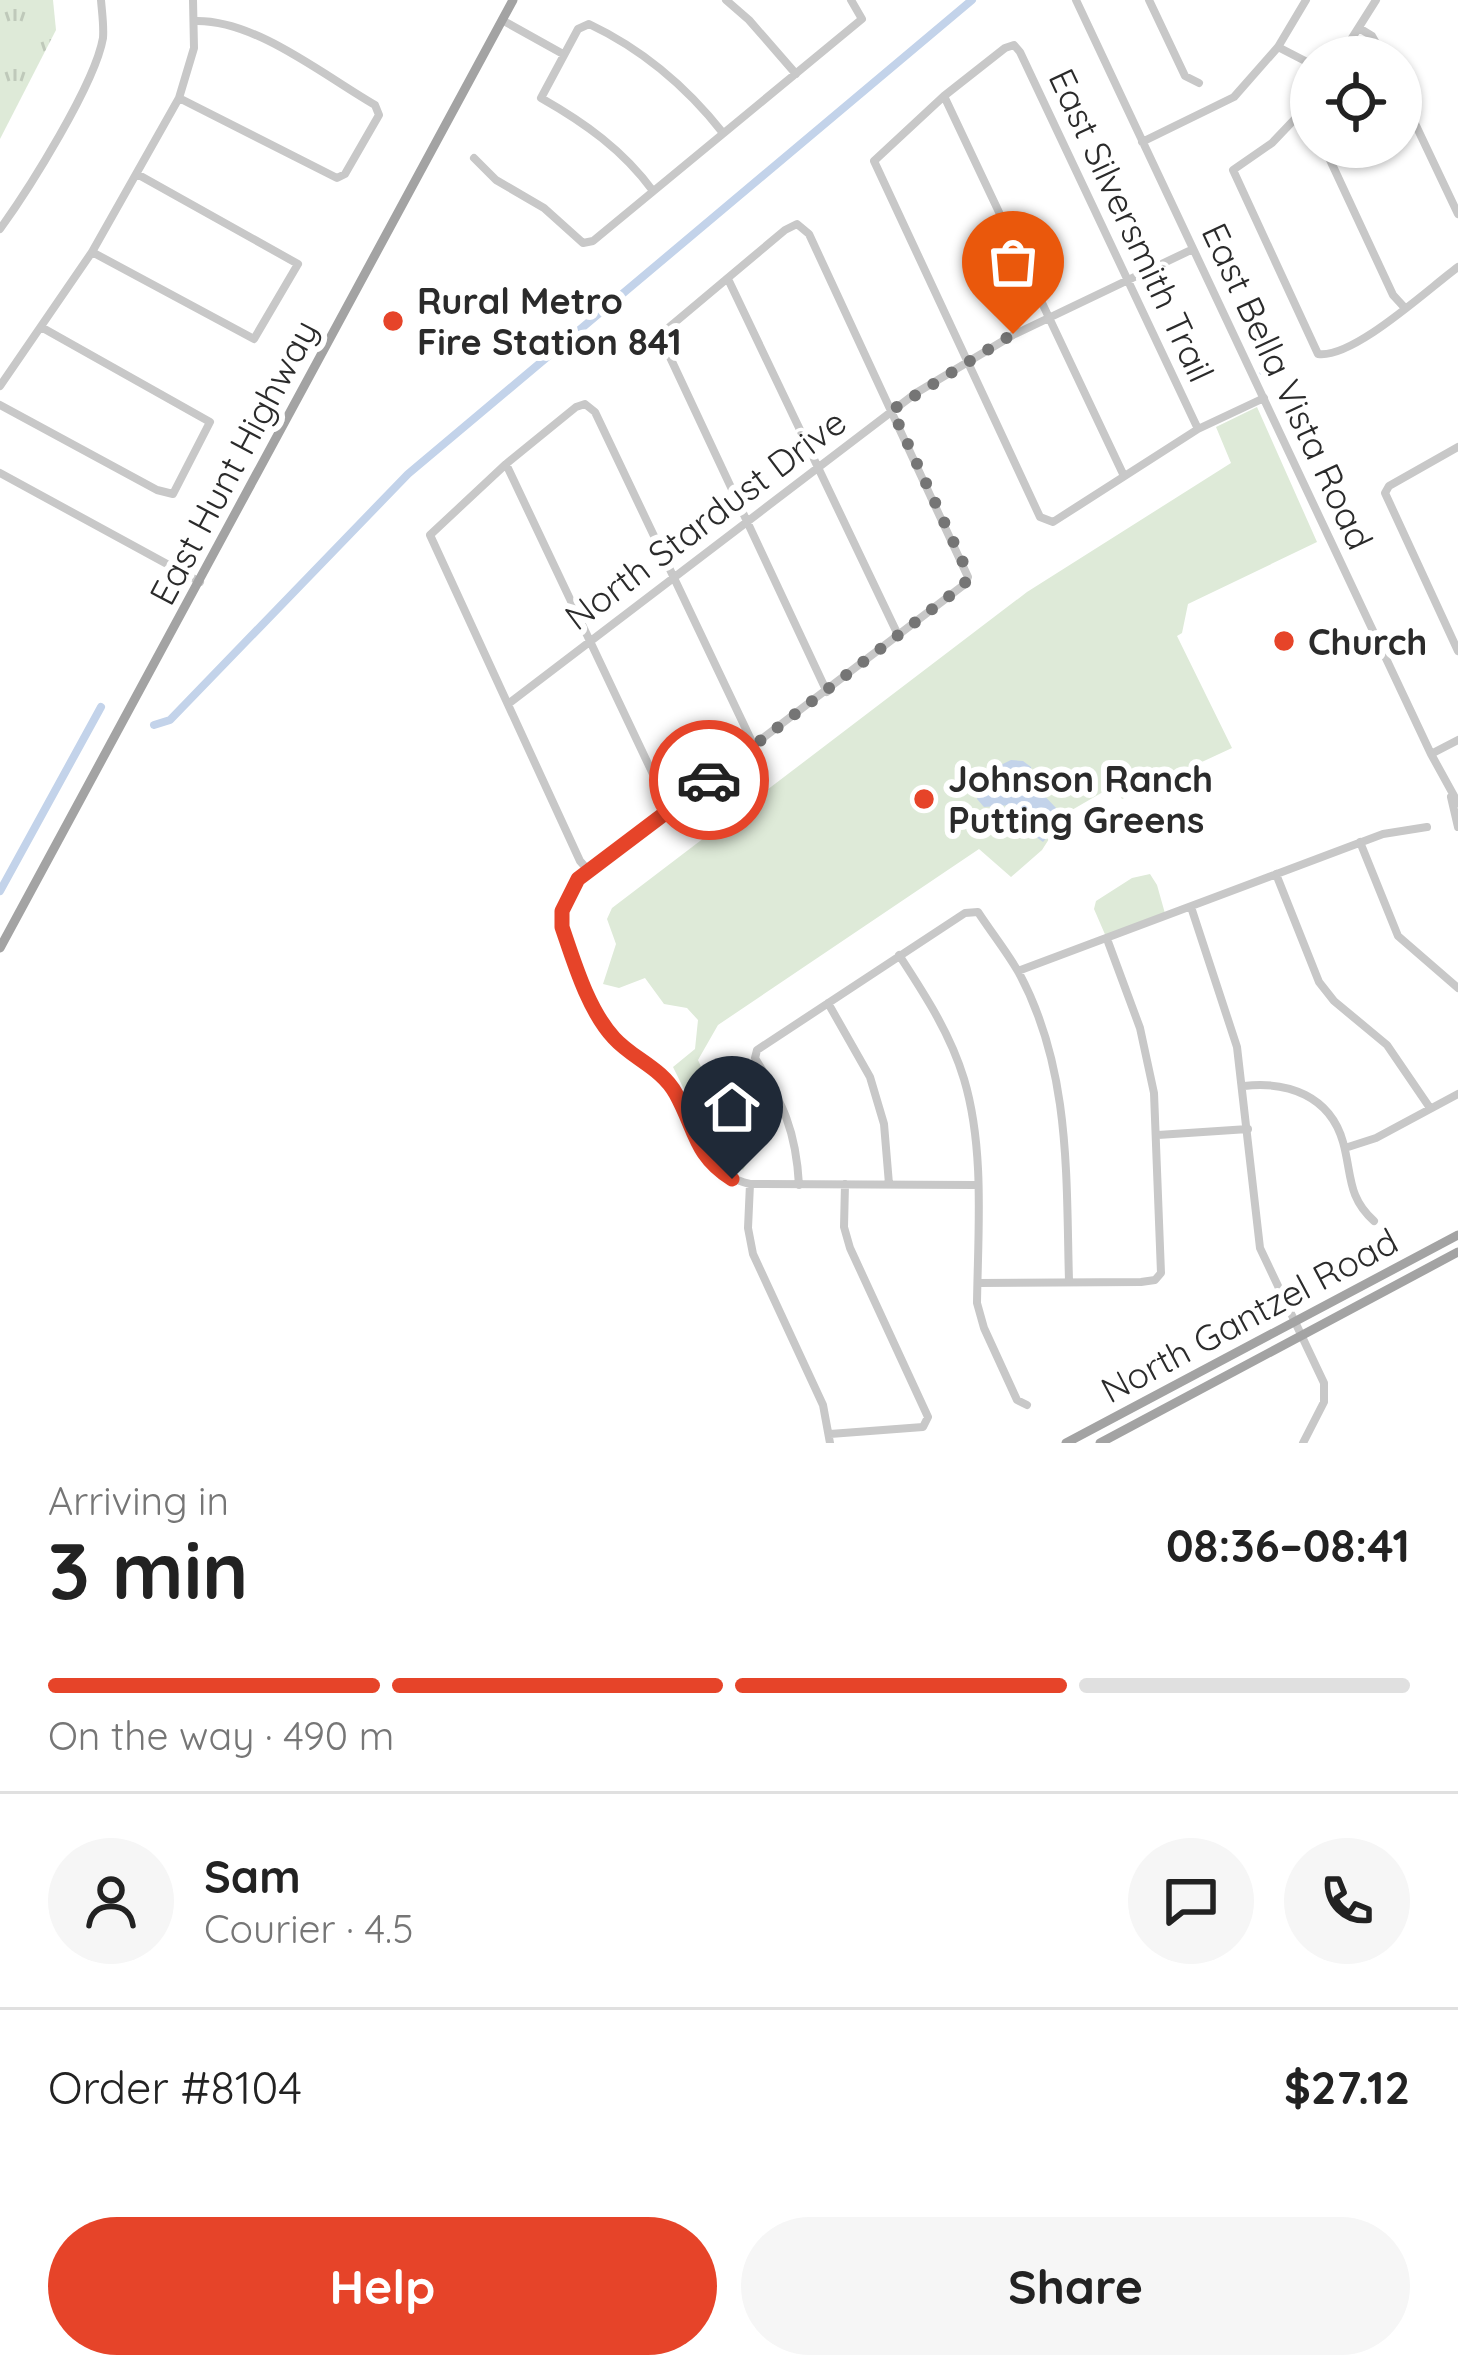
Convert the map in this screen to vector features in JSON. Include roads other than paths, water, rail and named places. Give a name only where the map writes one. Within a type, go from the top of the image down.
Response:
[{"type":"main road","name":"East Hunt Highway","points":[[0,948],[513,0]]},
{"type":"main road","name":"North Gantzel Road","points":[[1066,1443],[1458,1234]]},
{"type":"main road","name":"North Gantzel Road","points":[[1100,1443],[1458,1252]]},
{"type":"street","points":[[0,229],[26,193],[99,55],[104,26],[101,0]]},
{"type":"street","points":[[0,386],[92,252],[179,98],[194,48],[193,0]]},
{"type":"street","points":[[726,0],[796,74]]},
{"type":"street","points":[[474,158],[484,171],[544,208],[583,243],[593,241],[862,19],[851,0]]},
{"type":"street","name":"East Bella Vista Road","points":[[1076,0],[1455,799],[1458,827]]},
{"type":"street","points":[[1149,0],[1185,76],[1198,83]]},
{"type":"street","points":[[1142,142],[1234,97],[1278,46],[1306,0]]},
{"type":"street","points":[[1354,36],[1376,0]]},
{"type":"street","points":[[502,20],[563,54]]},
{"type":"street","points":[[179,98],[337,178],[345,175],[379,116],[375,105],[255,34],[219,21],[196,21]]},
{"type":"street","points":[[653,191],[634,165],[606,140],[541,98],[578,29],[589,24],[637,50],[669,74],[723,134]]},
{"type":"street","points":[[1359,28],[1372,36]]},
{"type":"street","name":"East Silversmith Trail","points":[[944,96],[1014,45],[1198,429]]},
{"type":"street","points":[[1278,46],[1290,53]]},
{"type":"street","points":[[1124,476],[944,96],[874,161],[1040,517],[1053,522],[1198,429],[1264,398]]},
{"type":"street","points":[[1290,127],[1233,170],[1318,354],[1326,356],[1374,331],[1458,268]]},
{"type":"street","points":[[1422,138],[1458,214]]},
{"type":"street","points":[[1334,168],[1393,295],[1404,308]]},
{"type":"street","points":[[92,252],[254,338],[298,264],[137,174]]},
{"type":"street","points":[[827,692],[662,338],[797,224],[808,234],[968,577],[899,637],[827,692],[670,810],[588,870],[567,896],[562,927],[608,1029],[624,1048],[662,1075],[711,1166],[750,1184],[976,1185]]},
{"type":"street","name":"North Stardust Drive","points":[[508,704],[892,410],[1047,318],[1193,249]]},
{"type":"street","points":[[728,279],[899,637]]},
{"type":"street","points":[[0,405],[173,494],[210,422],[41,328]]},
{"type":"street","points":[[588,870],[430,535],[576,407],[585,404],[595,412],[754,746]]},
{"type":"street","points":[[1458,447],[1389,485],[1384,493],[1458,651]]},
{"type":"street","points":[[506,464],[670,810]]},
{"type":"street","points":[[0,472],[201,583]]},
{"type":"street","points":[[1431,754],[1458,740]]},
{"type":"street","points":[[1018,971],[1360,842],[1401,828],[1426,826]]},
{"type":"street","points":[[1360,842],[1398,936],[1457,987]]},
{"type":"street","points":[[1276,874],[1319,982],[1387,1045],[1430,1108]]},
{"type":"street","points":[[1191,907],[1228,1014],[1244,1086],[1260,1248],[1319,1369],[1325,1396],[1303,1443]]},
{"type":"street","points":[[799,1184],[789,1116],[755,1058],[757,1050],[899,955],[972,910],[978,912],[1018,971],[1059,1084],[1069,1281]]},
{"type":"street","points":[[978,1283],[1155,1280],[1161,1273],[1158,1136],[1140,1028],[1107,939]]},
{"type":"street","points":[[899,955],[932,1003],[963,1078],[974,1122],[977,1304],[1017,1400],[1027,1405]]},
{"type":"street","points":[[827,1003],[870,1077],[884,1124],[889,1184]]},
{"type":"street","points":[[1244,1086],[1276,1084],[1300,1090],[1332,1118],[1345,1148],[1352,1192],[1374,1221]]},
{"type":"street","points":[[1345,1148],[1376,1138],[1458,1094]]},
{"type":"street","points":[[1158,1136],[1248,1129]]},
{"type":"street","points":[[750,1184],[748,1228],[753,1254],[824,1405],[830,1438],[923,1426],[928,1417],[925,1408],[850,1248],[844,1227],[845,1184]]},
{"type":"water","points":[[1011,760],[1031,767],[1033,784],[1060,812],[1057,826],[1043,842],[1025,829],[1011,805],[984,807],[977,799],[984,773]]},
{"type":"waterway","points":[[154,725],[170,720],[408,474],[972,0]]},
{"type":"waterway","points":[[1261,373],[1271,368]]},
{"type":"waterway","points":[[1305,457],[1311,453]]},
{"type":"waterway","points":[[1345,542],[1351,539]]},
{"type":"waterway","points":[[0,891],[101,707]]},
{"type":"place","name":"Rural Metro Fire Station 841","points":[[393,321]]},
{"type":"place","name":"Church","points":[[1284,641]]},
{"type":"place","name":"Johnson Ranch Putting Greens","points":[[924,799]]}]
